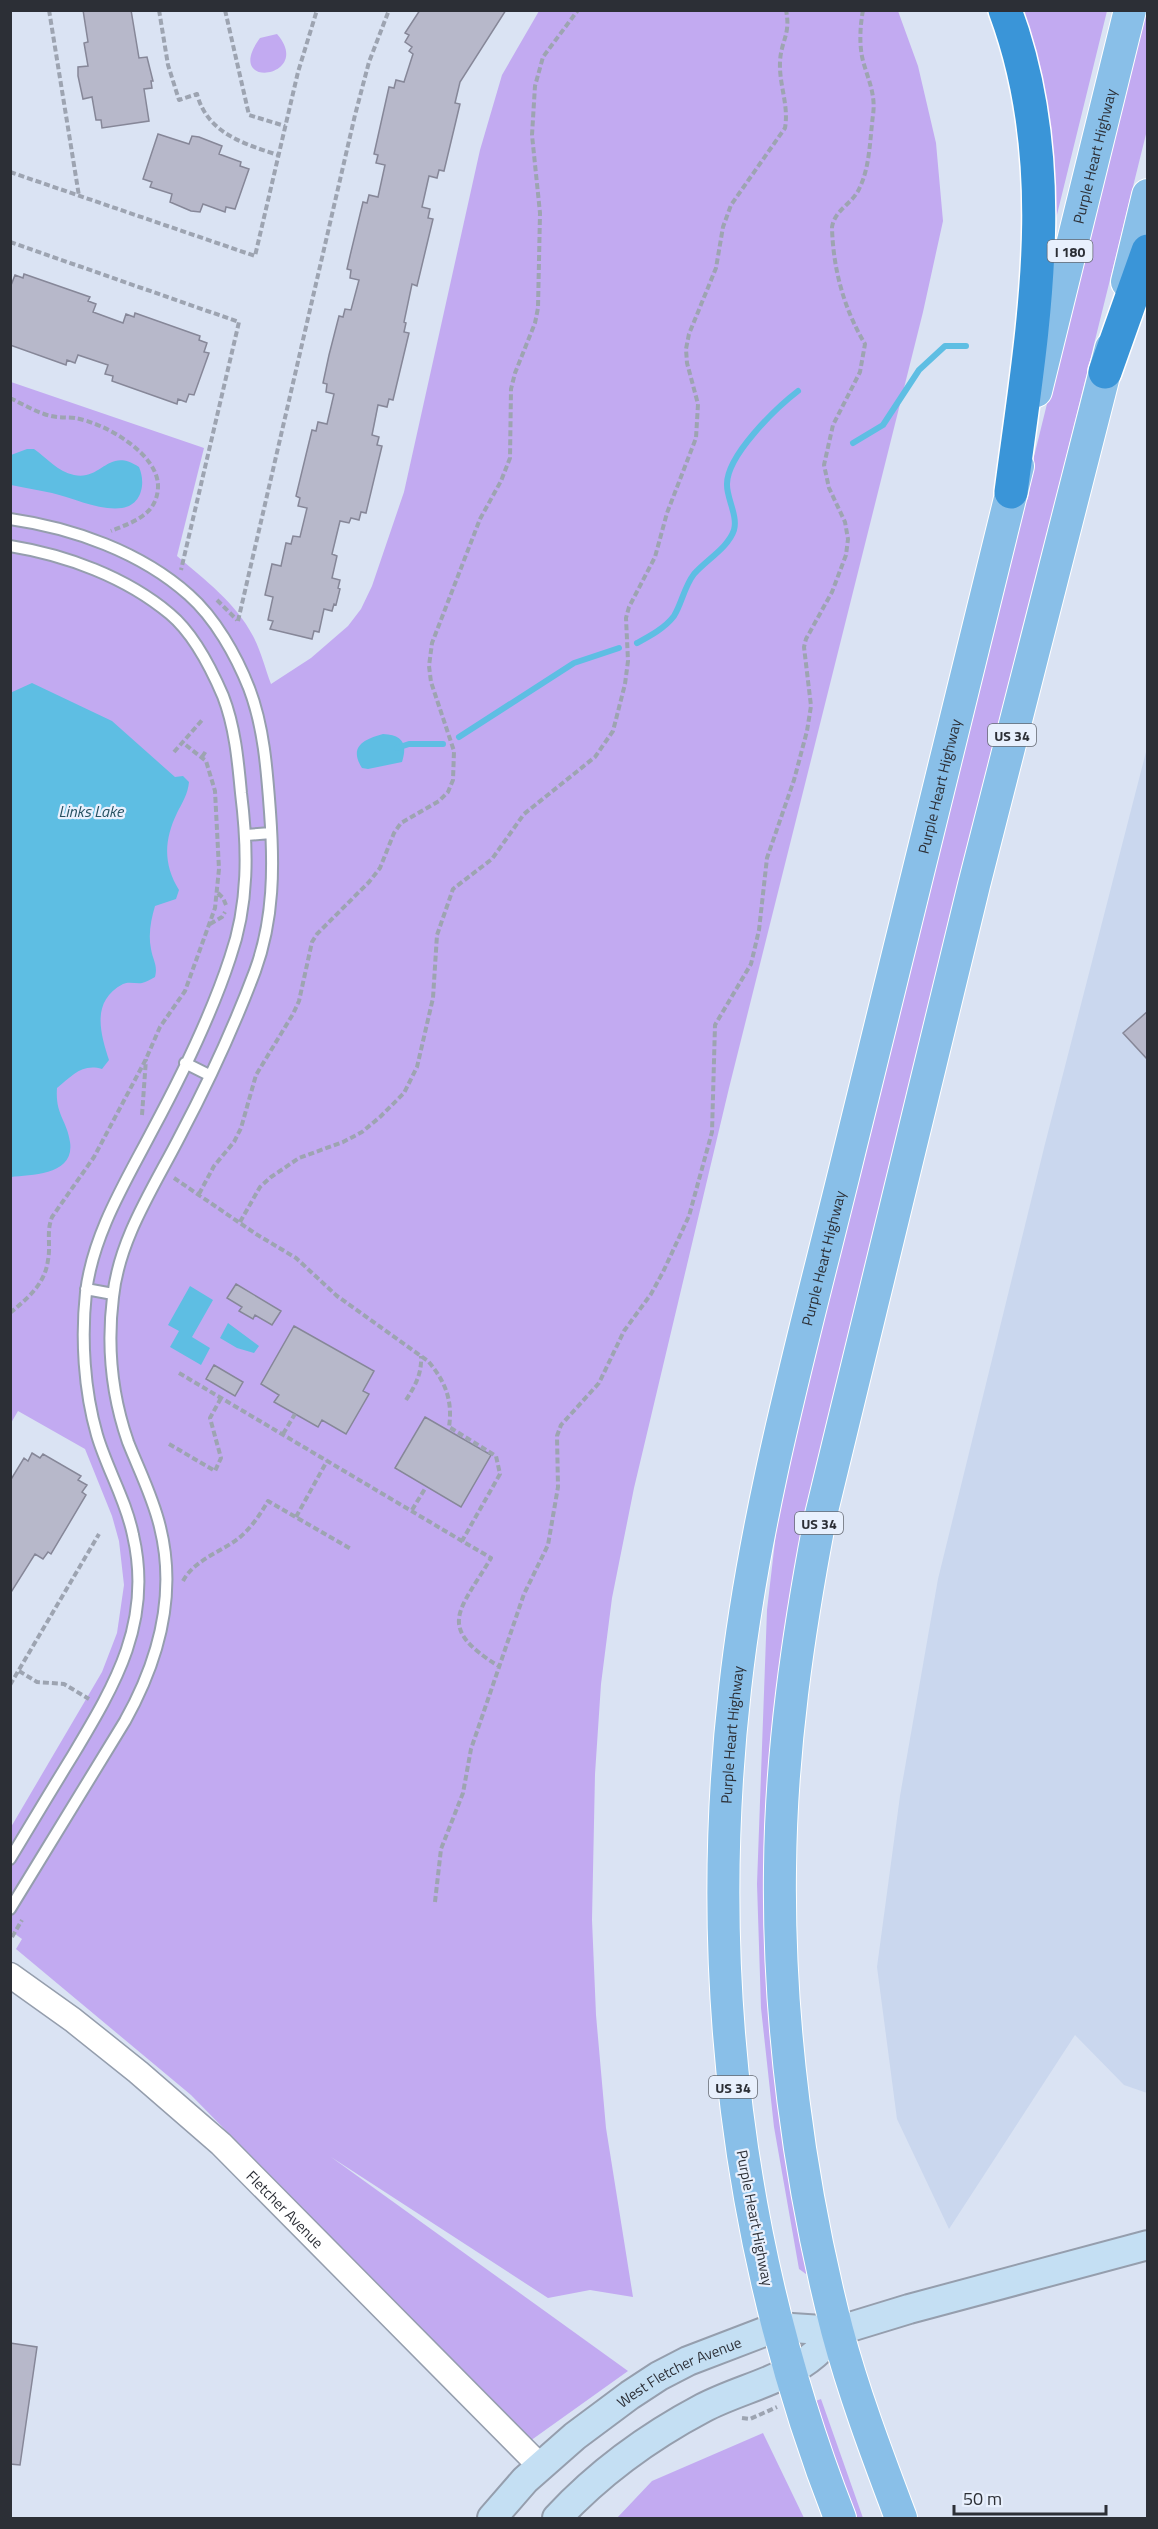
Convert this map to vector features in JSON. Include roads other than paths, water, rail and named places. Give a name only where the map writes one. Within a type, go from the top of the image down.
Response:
[{"type":"highway","points":[[1005,10],[1024,79],[1034,136],[1040,194],[1040,258],[1011,492]]},
{"type":"highway","points":[[1105,372],[1148,251]]},
{"type":"main road","name":"Purple Heart Highway","points":[[840,2518],[821,2470],[777,2327],[745,2171],[734,2096],[722,1917],[723,1843],[735,1687],[757,1544],[773,1469],[913,885],[1130,10]]},
{"type":"main road","points":[[1105,372],[1148,195]]},
{"type":"main road","name":"US 34","points":[[902,2518],[837,2331],[815,2227],[795,2112],[781,1958],[780,1868],[784,1777],[803,1611],[820,1519],[954,963],[1105,372]]},
{"type":"main road","name":"West Fletcher Avenue","points":[[492,2518],[540,2466],[602,2415],[659,2376],[698,2357],[777,2327],[837,2331],[909,2309],[1148,2245]]},
{"type":"main road","points":[[565,2510],[635,2450],[667,2428],[705,2406],[790,2370],[815,2355],[837,2331]]},
{"type":"street","name":"Fletcher Avenue","points":[[10,1976],[110,2050],[221,2144],[540,2466]]},
{"type":"lane","points":[[10,519],[70,533],[105,545],[137,560],[190,596],[211,620],[231,650],[249,688],[255,708],[265,764],[272,833],[273,880],[262,949],[240,1008],[209,1076],[142,1208],[120,1264],[113,1294],[112,1364],[118,1406],[129,1444],[161,1529],[166,1577],[162,1624],[156,1654],[134,1706],[12,1905]]},
{"type":"lane","points":[[10,546],[73,563],[124,584],[172,616],[189,636],[207,663],[224,698],[231,722],[246,835],[246,878],[236,942],[215,997],[185,1063],[109,1217],[97,1248],[86,1289],[84,1331],[90,1403],[97,1434],[134,1534],[138,1598],[130,1646],[102,1707],[10,1859]]},
{"type":"lane","points":[[246,835],[272,833]]},
{"type":"lane","points":[[185,1063],[209,1076]]},
{"type":"lane","points":[[86,1289],[113,1294]]},
{"type":"water","points":[[34,449],[58,468],[74,475],[84,476],[120,460],[128,462],[139,467],[142,480],[141,492],[134,503],[129,506],[114,508],[96,506],[52,493],[11,485],[11,455]]},
{"type":"water","name":"Links Lake","points":[[32,683],[112,721],[175,777],[183,776],[189,782],[173,823],[167,852],[170,871],[179,890],[176,899],[155,906],[151,922],[150,943],[156,966],[155,977],[142,983],[125,983],[113,991],[102,1008],[101,1018],[103,1039],[109,1060],[102,1069],[83,1069],[57,1088],[59,1111],[70,1142],[70,1153],[66,1161],[59,1167],[40,1174],[11,1177],[10,693]]},
{"type":"water","points":[[383,734],[395,736],[402,741],[404,755],[402,762],[368,769],[362,768],[357,754],[360,745],[370,738]]},
{"type":"water","points":[[190,1286],[213,1300],[192,1337],[210,1348],[201,1365],[170,1347],[179,1331],[168,1325]]},
{"type":"water","points":[[228,1323],[259,1346],[254,1353],[237,1348],[220,1338]]},
{"type":"waterway","points":[[853,443],[883,425],[919,370],[945,346],[966,346]]},
{"type":"waterway","points":[[637,643],[657,631],[674,616],[694,574],[722,548],[731,536],[735,519],[727,485],[735,460],[754,433],[798,391]]},
{"type":"waterway","points":[[459,737],[574,663],[619,648]]},
{"type":"waterway","points":[[397,748],[409,744],[443,744]]}]
